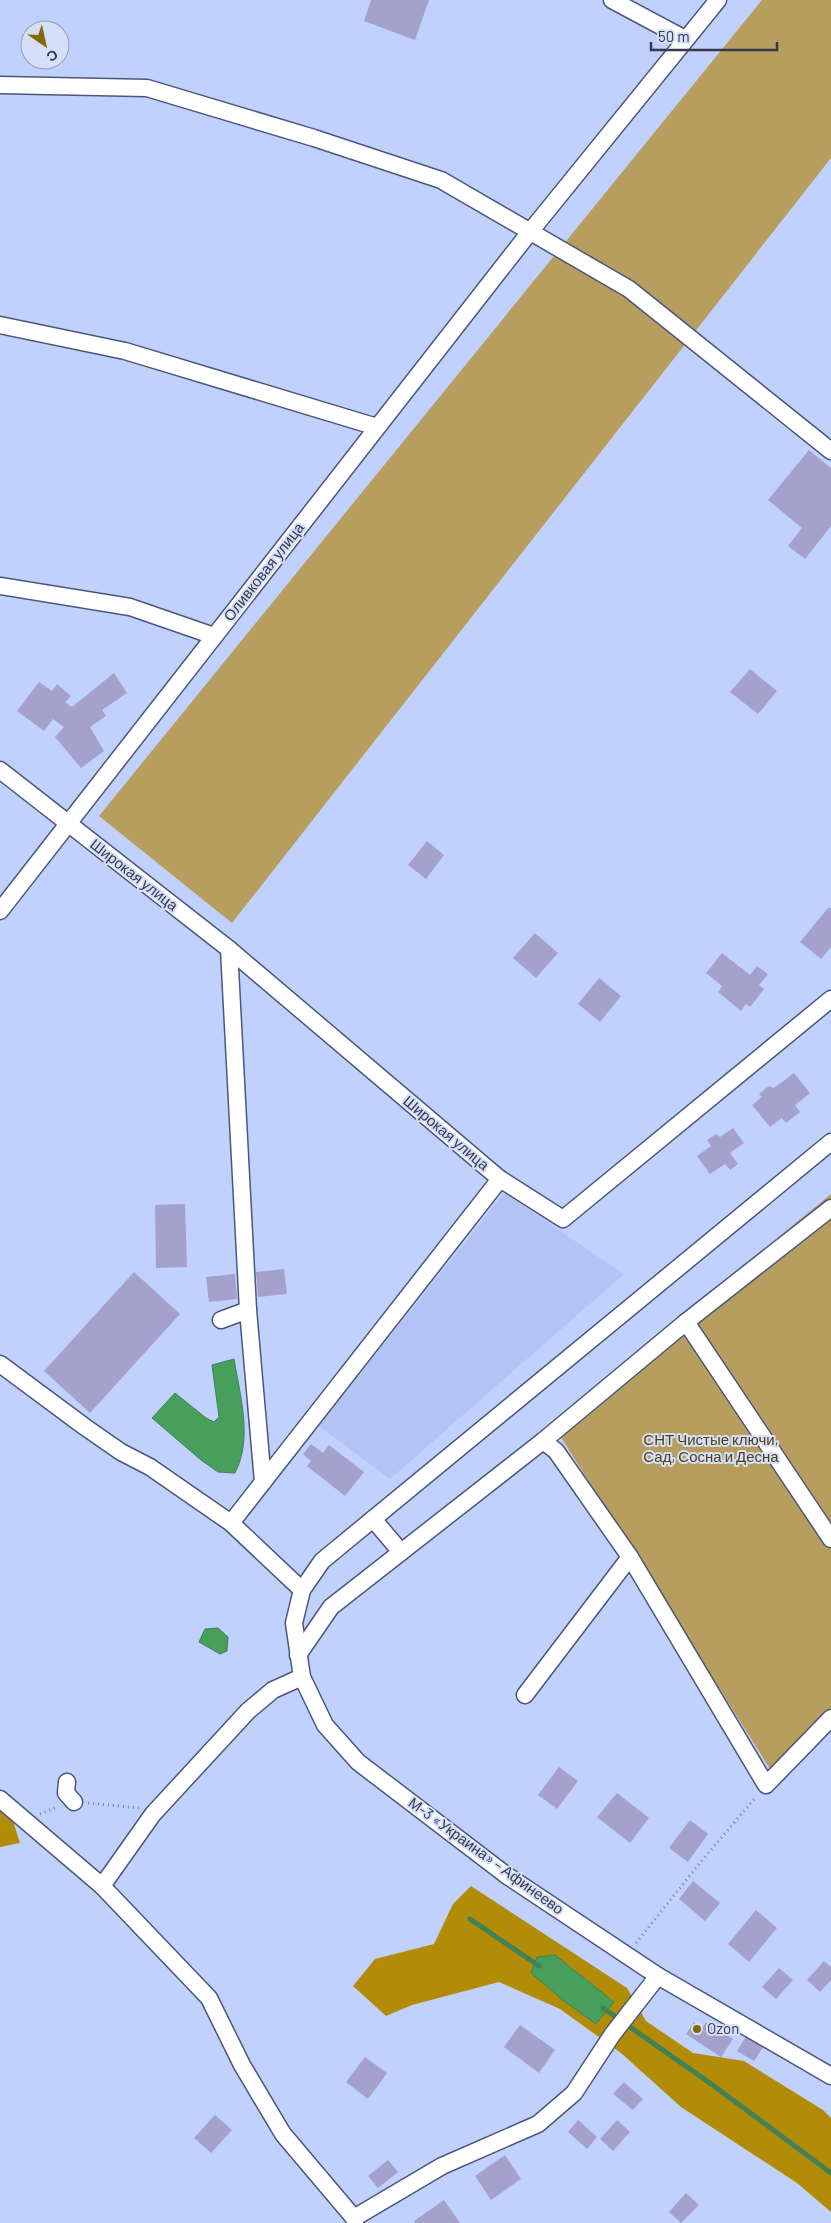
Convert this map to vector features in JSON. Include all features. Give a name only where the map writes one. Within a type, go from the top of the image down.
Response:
[{"type":"street","points":[[612,0],[685,39]]},
{"type":"street","name":"Оливковая улица","points":[[0,912],[529,233],[718,0]]},
{"type":"street","points":[[0,85],[147,88],[314,138],[442,180],[529,233],[630,289],[831,451]]},
{"type":"street","points":[[0,325],[125,351],[378,427]]},
{"type":"street","points":[[0,586],[130,607],[214,636]]},
{"type":"street","name":"Широкая улица","points":[[0,770],[229,949],[500,1179],[231,1523]]},
{"type":"street","points":[[229,949],[248,1310],[263,1482]]},
{"type":"street","points":[[500,1179],[563,1220],[831,999]]},
{"type":"street","points":[[0,1364],[121,1452],[150,1467],[231,1523],[302,1590],[322,1561],[831,1142]]},
{"type":"street","points":[[298,1655],[331,1607],[401,1552],[549,1446],[686,1322],[830,1213]]},
{"type":"street","points":[[221,1320],[248,1310]]},
{"type":"street","points":[[686,1322],[831,1538]]},
{"type":"street","points":[[549,1446],[630,1557],[766,1785],[831,1718]]},
{"type":"street","points":[[373,1519],[401,1552]]},
{"type":"street","points":[[525,1694],[630,1557]]},
{"type":"street","name":"М-3 «Украина» – Афинеево","points":[[302,1590],[294,1623],[302,1677],[325,1725],[358,1762],[506,1875],[658,1976],[831,2076]]},
{"type":"street","points":[[102,1886],[153,1814],[248,1711],[273,1690],[302,1677]]},
{"type":"street","points":[[66,1782],[66,1793],[74,1802]]},
{"type":"street","points":[[0,1799],[102,1886],[209,1998],[242,2065],[284,2134],[354,2221],[442,2166],[538,2124],[574,2093],[612,2035],[658,1976]]},
{"type":"path","points":[[630,1957],[633,1947],[698,1864],[766,1785]]},
{"type":"shaded area","points":[[504,1193],[624,1274],[390,1479],[319,1426]]},
{"type":"shaded area","points":[[234,1359],[244,1417],[243,1446],[235,1473],[218,1472],[152,1418],[175,1393],[206,1418],[214,1422],[219,1417],[212,1365]]},
{"type":"shaded area","points":[[218,1628],[228,1637],[227,1651],[220,1654],[199,1642],[205,1629]]},
{"type":"shaded area","points":[[0,1811],[13,1821],[20,1843],[0,1847]]},
{"type":"shaded area","points":[[471,1886],[627,1988],[646,2021],[693,2053],[744,2061],[823,2110],[831,2118],[831,2212],[797,2183],[681,2107],[621,2053],[560,2009],[499,1982],[412,2005],[386,2016],[353,1986],[375,1959],[434,1944],[453,1904]]},
{"type":"shaded area","points":[[555,1955],[614,2002],[596,2024],[564,2001],[531,1973],[537,1957]]},
{"type":"green space","points":[[762,0],[831,0],[831,158],[232,923],[99,816]]},
{"type":"green space","name":"СНТ Чистые ключи, Сад, Сосна и Десна","points":[[831,1194],[831,1712],[772,1772],[552,1423]]},
{"type":"building","points":[[371,0],[429,0],[415,40],[364,21]]},
{"type":"building","points":[[809,450],[831,468],[831,526],[805,559],[788,546],[802,528],[768,500]]},
{"type":"building","points":[[750,669],[777,691],[758,714],[730,692]]},
{"type":"building","points":[[114,673],[127,693],[102,710],[106,716],[90,727],[104,751],[81,768],[55,737],[64,727],[53,719],[44,731],[17,711],[39,682],[52,691],[57,684],[71,696],[65,702],[72,707]]},
{"type":"building","points":[[427,841],[444,855],[426,879],[408,865]]},
{"type":"building","points":[[828,908],[831,908],[831,947],[821,959],[800,942]]},
{"type":"building","points":[[535,933],[558,953],[536,978],[513,958]]},
{"type":"building","points":[[722,953],[750,975],[757,966],[768,974],[759,985],[764,989],[750,1007],[746,1004],[741,1011],[718,992],[722,986],[706,973]]},
{"type":"building","points":[[599,978],[621,996],[600,1022],[578,1004]]},
{"type":"building","points":[[794,1073],[810,1093],[795,1105],[800,1112],[786,1123],[782,1118],[770,1127],[752,1105],[762,1097],[759,1094],[769,1086],[774,1088]]},
{"type":"building","points":[[733,1128],[744,1143],[730,1153],[738,1164],[730,1170],[725,1164],[710,1174],[697,1156],[711,1146],[707,1140],[716,1134],[720,1137]]},
{"type":"building","points":[[185,1204],[187,1267],[156,1268],[155,1205]]},
{"type":"building","points":[[284,1269],[287,1294],[258,1297],[256,1272]]},
{"type":"building","points":[[134,1272],[180,1314],[90,1413],[44,1371]]},
{"type":"building","points":[[235,1274],[237,1299],[209,1302],[206,1277]]},
{"type":"building","points":[[311,1444],[323,1453],[329,1445],[364,1472],[345,1496],[307,1466],[311,1461],[303,1454]]},
{"type":"building","points":[[559,1767],[578,1781],[557,1809],[538,1795]]},
{"type":"building","points":[[617,1793],[649,1818],[630,1843],[597,1817]]},
{"type":"building","points":[[690,1820],[708,1834],[688,1862],[669,1848]]},
{"type":"building","points":[[693,1881],[720,1903],[705,1921],[679,1899]]},
{"type":"building","points":[[756,1910],[777,1928],[749,1962],[728,1944]]},
{"type":"building","points":[[824,1961],[831,1967],[831,1980],[820,1992],[807,1980]]},
{"type":"building","points":[[779,1968],[793,1980],[776,1999],[762,1987]]},
{"type":"building","points":[[694,2022],[703,2027],[706,2022],[733,2039],[721,2057],[686,2034]]},
{"type":"building","points":[[520,2025],[555,2050],[539,2073],[504,2047]]},
{"type":"building","points":[[748,2033],[765,2044],[754,2061],[737,2051]]},
{"type":"building","points":[[365,2057],[387,2073],[368,2099],[346,2082]]},
{"type":"building","points":[[624,2082],[643,2099],[633,2110],[613,2094]]},
{"type":"building","points":[[215,2115],[232,2130],[211,2153],[194,2138]]},
{"type":"building","points":[[578,2120],[597,2137],[587,2149],[568,2132]]},
{"type":"building","points":[[617,2120],[630,2132],[613,2151],[600,2139]]},
{"type":"building","points":[[505,2155],[521,2179],[491,2200],[475,2176]]},
{"type":"building","points":[[388,2160],[398,2172],[378,2188],[368,2176]]},
{"type":"building","points":[[686,2193],[699,2205],[681,2223],[669,2212]]},
{"type":"building","points":[[444,2200],[460,2223],[415,2223],[414,2221]]},
{"type":"waterway","points":[[470,1919],[539,1966]]},
{"type":"waterway","points":[[603,2008],[714,2086],[831,2173]]},
{"type":"place","name":"Ozon","points":[[697,2029]]}]
